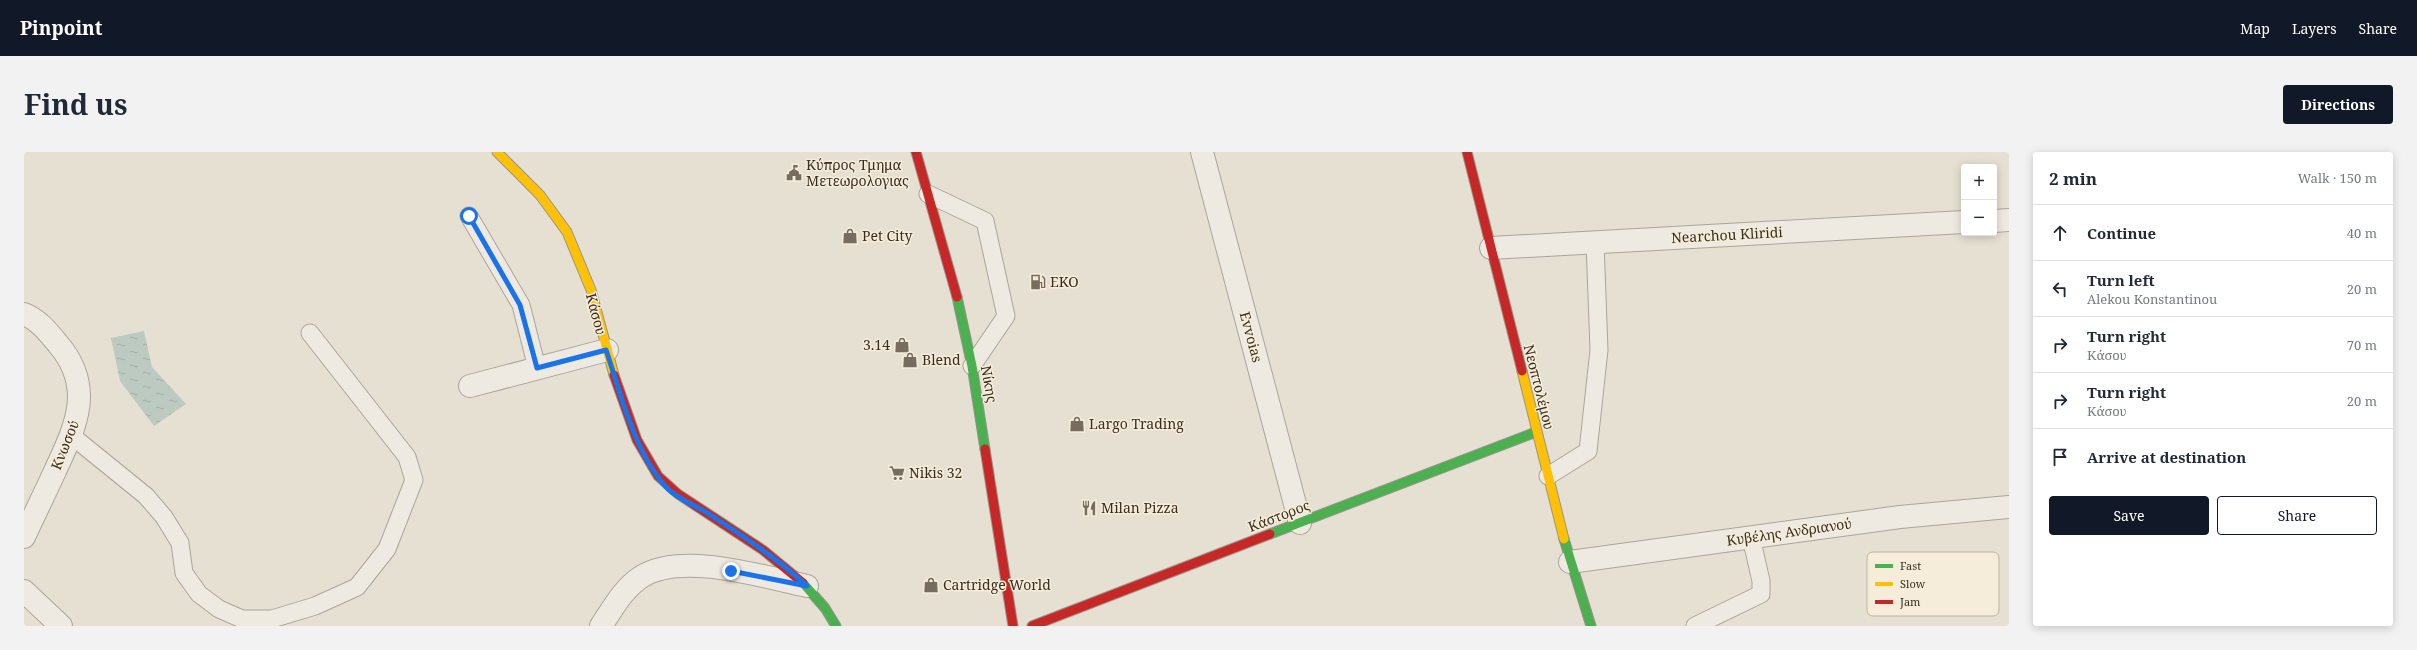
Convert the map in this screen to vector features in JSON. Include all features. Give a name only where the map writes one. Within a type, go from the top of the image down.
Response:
[{"type":"street","name":"Κάσου","points":[[497,152],[536,190],[566,231],[588,284],[606,350],[630,421],[652,468],[668,490],[709,514],[786,566],[807,586],[836,626]]},
{"type":"street","name":"Νίκης","points":[[916,152],[960,307],[972,366],[1013,626]]},
{"type":"street","name":"Evvoias","points":[[1202,152],[1300,523]]},
{"type":"street","name":"Νεοπτολέμου","points":[[1468,152],[1536,432],[1570,562],[1590,626]]},
{"type":"street","points":[[1997,221],[2009,220]]},
{"type":"street","name":"Nearchou Kliridi","points":[[1491,248],[1961,222]]},
{"type":"street","name":"Κνωσού","points":[[24,314],[42,327],[64,351],[74,368],[79,386],[80,404],[72,436],[24,537]]},
{"type":"street","points":[[470,386],[606,350]]},
{"type":"street","name":"Κάστορος","points":[[1032,626],[1536,432]]},
{"type":"street","name":"Κυβέλης Ανδριανού","points":[[1570,562],[1900,517],[2009,507]]},
{"type":"street","points":[[602,626],[621,595],[641,577],[659,568],[690,564],[807,586]]},
{"type":"street","points":[[24,591],[61,626]]},
{"type":"lane","points":[[928,194],[984,221],[1006,316],[972,366]]},
{"type":"lane","points":[[469,216],[520,305],[537,368]]},
{"type":"lane","points":[[1548,476],[1588,452],[1599,350],[1595,242]]},
{"type":"lane","points":[[72,436],[146,496],[164,517],[180,543],[184,573],[199,594],[219,609],[242,619],[272,619],[315,606],[357,587],[387,549],[414,480],[407,457],[310,333]]},
{"type":"lane","points":[[1695,626],[1761,594],[1761,581],[1751,537]]},
{"type":"water","points":[[144,331],[152,367],[186,404],[154,426],[120,381],[111,338]]},
{"type":"traffic: fast","points":[[957,297],[972,366],[985,449]]},
{"type":"traffic: fast","points":[[1270,534],[1536,432]]},
{"type":"traffic: fast","points":[[1564,539],[1591,626]]},
{"type":"traffic: fast","points":[[803,583],[825,608],[836,626]]},
{"type":"traffic: slow","points":[[497,152],[540,195],[567,232],[591,290],[614,375]]},
{"type":"traffic: slow","points":[[1522,371],[1564,539]]},
{"type":"traffic: jam","points":[[916,152],[957,297]]},
{"type":"traffic: jam","points":[[1467,152],[1522,371]]},
{"type":"traffic: jam","points":[[614,375],[637,440],[658,476],[678,494],[763,550],[803,583]]},
{"type":"traffic: jam","points":[[985,449],[1013,626]]},
{"type":"traffic: jam","points":[[1032,626],[1270,534]]},
{"type":"place","name":"Κύπρος Τμημα Μετεωρολογιας","points":[[794,173]]},
{"type":"place","name":"Pet City","points":[[850,236]]},
{"type":"place","name":"EKO","points":[[1038,282]]},
{"type":"place","name":"3.14","points":[[902,345]]},
{"type":"place","name":"Blend","points":[[910,360]]},
{"type":"place","name":"Largo Trading","points":[[1077,424]]},
{"type":"place","name":"Nikis 32","points":[[897,473]]},
{"type":"place","name":"Milan Pizza","points":[[1089,508]]},
{"type":"place","name":"Cartridge World","points":[[931,585]]},
{"type":"route","points":[[469,216],[520,305],[537,368],[606,350],[630,421],[652,468],[668,490],[709,514],[786,566],[807,586],[731,571]]}]
